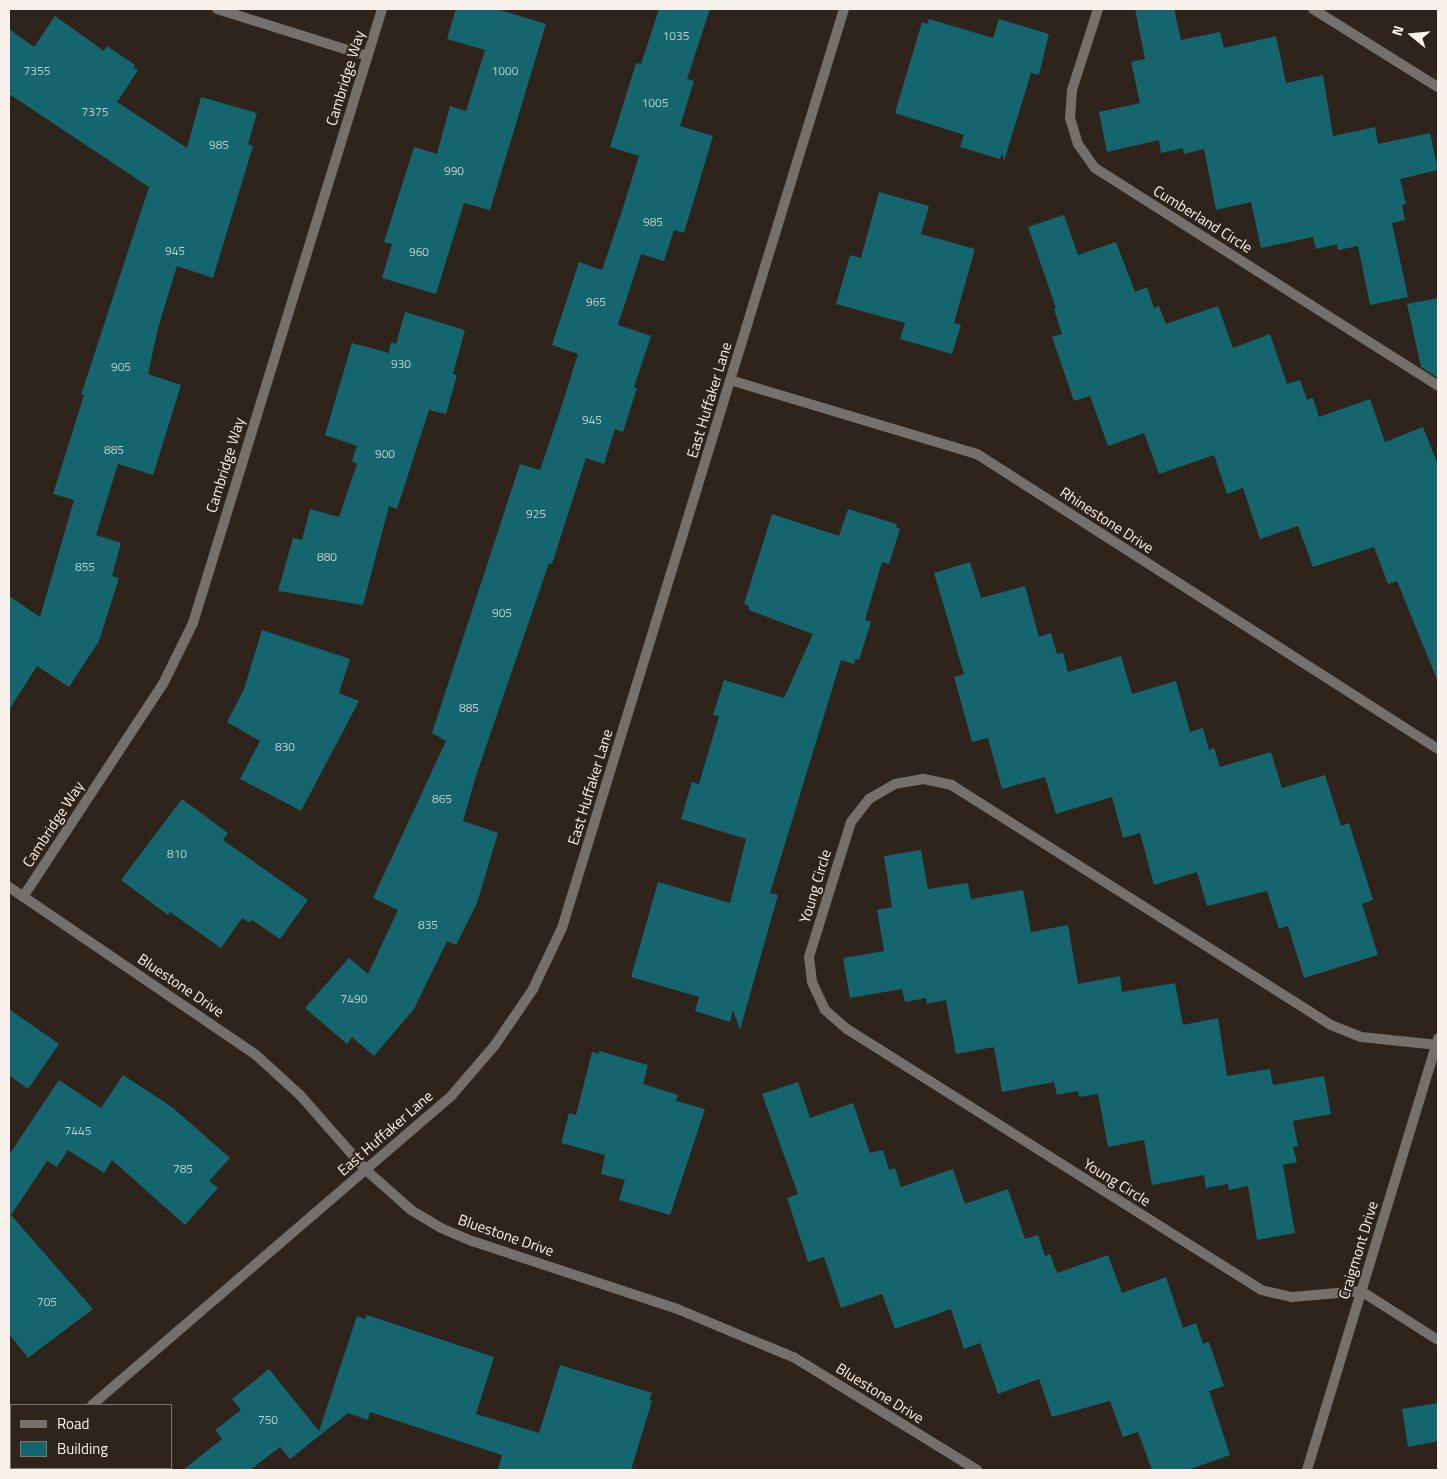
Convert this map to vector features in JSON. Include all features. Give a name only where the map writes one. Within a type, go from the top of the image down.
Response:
[{"type":"street","points":[[217,9],[367,56]]},
{"type":"street","name":"Cambridge Way","points":[[23,896],[163,684],[193,623],[382,9]]},
{"type":"street","name":"East Huffaker Lane","points":[[93,1404],[452,1095],[495,1045],[533,989],[562,928],[844,9]]},
{"type":"street","name":"Cumberland Circle","points":[[1098,9],[1072,90],[1070,118],[1078,144],[1095,168],[1438,386]]},
{"type":"street","points":[[1314,9],[1438,87]]},
{"type":"street","name":"Rhinestone Drive","points":[[730,380],[977,454],[1438,749]]},
{"type":"street","name":"Young Circle","points":[[1361,1291],[1292,1297],[1262,1290],[847,1029],[826,1010],[812,982],[809,956],[851,822],[869,799],[895,784],[923,779],[952,785],[1331,1025],[1361,1037],[1438,1042]]},
{"type":"street","name":"Bluestone Drive","points":[[9,887],[256,1054],[300,1095],[366,1170],[411,1210],[441,1228],[472,1241],[675,1308],[795,1358],[976,1470]]},
{"type":"street","name":"Craigmont Drive","points":[[1306,1470],[1438,1042]]},
{"type":"street","points":[[1361,1291],[1438,1340]]},
{"type":"building","points":[[456,9],[496,9],[546,24],[490,210],[464,203],[436,294],[382,278],[392,244],[384,242],[414,147],[437,154],[450,106],[466,111],[485,50],[447,39]]},
{"type":"building","points":[[659,9],[710,9],[687,79],[694,81],[680,126],[713,136],[684,233],[674,230],[664,261],[641,254],[618,325],[651,336],[634,387],[637,388],[623,432],[615,429],[604,464],[586,458],[552,564],[549,563],[476,776],[463,821],[498,833],[477,903],[456,945],[447,941],[414,1009],[374,1056],[352,1037],[347,1044],[305,1008],[349,958],[368,974],[398,910],[373,898],[446,741],[432,733],[520,464],[540,470],[560,411],[578,354],[552,345],[579,262],[602,270],[621,214],[639,156],[610,147],[636,63],[641,64]]},
{"type":"building","points":[[1135,9],[1174,9],[1181,40],[1220,32],[1224,48],[1276,36],[1286,83],[1323,75],[1333,136],[1375,127],[1378,144],[1430,133],[1438,170],[1400,179],[1406,204],[1402,205],[1405,220],[1392,223],[1408,297],[1370,305],[1358,246],[1338,250],[1337,244],[1316,249],[1313,237],[1261,248],[1251,202],[1216,210],[1204,149],[1184,154],[1183,148],[1161,153],[1159,140],[1107,152],[1099,112],[1140,103],[1131,62],[1145,59]]},
{"type":"building","points":[[55,16],[104,51],[107,46],[135,65],[134,68],[138,70],[117,102],[187,148],[201,97],[257,113],[248,144],[253,146],[213,278],[177,266],[158,328],[148,374],[181,385],[153,475],[118,464],[96,535],[121,543],[112,576],[119,578],[99,641],[69,687],[37,666],[9,710],[9,596],[40,617],[74,500],[53,494],[84,395],[81,395],[149,187],[9,94],[9,29],[34,47]]},
{"type":"building","points":[[929,19],[993,38],[999,19],[1049,34],[1039,75],[1031,73],[1004,161],[1002,153],[1000,159],[960,147],[964,135],[895,113],[922,22],[927,24]]},
{"type":"building","points":[[879,192],[929,206],[921,234],[975,249],[954,323],[961,325],[952,354],[900,339],[905,323],[836,304],[850,255],[861,258]]},
{"type":"building","points":[[1064,215],[1078,255],[1116,242],[1135,292],[1147,287],[1154,308],[1159,306],[1166,324],[1218,306],[1233,348],[1270,334],[1287,384],[1300,380],[1307,400],[1313,398],[1319,417],[1370,399],[1385,442],[1423,427],[1438,465],[1438,682],[1397,581],[1388,584],[1374,547],[1313,567],[1298,526],[1260,539],[1243,488],[1227,494],[1214,455],[1159,474],[1144,433],[1108,446],[1090,396],[1074,401],[1052,337],[1062,334],[1054,309],[1056,308],[1028,227]]},
{"type":"building","points":[[1438,298],[1438,378],[1421,367],[1407,304]]},
{"type":"building","points":[[405,312],[465,330],[453,374],[457,375],[446,414],[429,410],[397,509],[389,506],[363,605],[278,591],[293,538],[302,540],[310,509],[339,517],[357,464],[352,461],[357,446],[325,435],[352,343],[389,353],[391,342],[396,344]]},
{"type":"building","points":[[848,509],[897,524],[896,527],[900,529],[889,564],[882,562],[865,620],[871,622],[859,660],[855,659],[854,664],[841,660],[770,893],[778,895],[740,1030],[733,1010],[730,1022],[695,1011],[699,997],[631,977],[658,882],[730,903],[746,839],[681,819],[692,782],[699,784],[719,716],[713,715],[724,680],[784,698],[813,634],[749,610],[749,606],[744,604],[772,514],[839,536]]},
{"type":"building","points":[[970,562],[981,598],[1025,586],[1039,637],[1051,633],[1057,654],[1063,653],[1068,672],[1121,656],[1132,694],[1176,681],[1190,732],[1203,728],[1209,750],[1214,748],[1220,767],[1271,752],[1282,788],[1325,775],[1341,826],[1349,823],[1373,900],[1362,904],[1378,955],[1304,978],[1288,926],[1279,929],[1267,891],[1207,906],[1197,872],[1154,885],[1140,833],[1123,838],[1112,797],[1056,814],[1045,777],[1002,789],[988,738],[972,742],[954,677],[964,674],[934,573]]},
{"type":"building","points":[[262,630],[350,659],[339,693],[359,701],[301,811],[240,779],[260,741],[227,722],[244,689]]},
{"type":"building","points":[[182,799],[228,833],[223,840],[308,900],[280,939],[252,920],[250,923],[242,918],[221,948],[170,912],[168,915],[121,880]]},
{"type":"building","points":[[921,850],[928,889],[968,883],[971,899],[1023,890],[1031,932],[1068,925],[1078,984],[1120,976],[1122,992],[1175,983],[1183,1025],[1218,1018],[1227,1076],[1270,1069],[1273,1085],[1324,1076],[1331,1114],[1293,1121],[1298,1146],[1293,1147],[1297,1162],[1283,1165],[1295,1233],[1257,1240],[1248,1186],[1229,1190],[1228,1184],[1206,1188],[1204,1175],[1152,1185],[1144,1140],[1108,1147],[1098,1094],[1079,1097],[1078,1091],[1057,1095],[1054,1082],[1002,1092],[994,1047],[956,1054],[946,1000],[927,1004],[926,998],[905,1002],[902,989],[850,998],[843,958],[884,951],[877,910],[892,907],[884,856]]},
{"type":"building","points":[[9,1009],[59,1044],[28,1089],[9,1075]]},
{"type":"building","points":[[599,1051],[648,1065],[643,1084],[678,1095],[676,1101],[705,1109],[670,1215],[619,1200],[625,1180],[601,1174],[605,1155],[561,1143],[569,1113],[576,1115],[592,1052],[599,1054]]},
{"type":"building","points":[[123,1075],[172,1107],[230,1158],[209,1181],[218,1188],[185,1225],[112,1160],[104,1173],[68,1150],[57,1167],[47,1161],[11,1215],[93,1309],[28,1358],[9,1334],[9,1155],[59,1080],[101,1108]]},
{"type":"building","points":[[798,1082],[810,1118],[853,1103],[870,1153],[883,1150],[889,1170],[895,1168],[901,1187],[953,1169],[965,1204],[1008,1189],[1025,1239],[1038,1235],[1045,1256],[1050,1254],[1057,1273],[1108,1255],[1122,1293],[1166,1277],[1183,1328],[1196,1323],[1203,1344],[1209,1342],[1224,1386],[1209,1391],[1230,1455],[1188,1470],[1152,1470],[1138,1432],[1123,1437],[1110,1401],[1052,1417],[1039,1379],[998,1394],[980,1343],[964,1349],[951,1309],[895,1329],[882,1294],[841,1308],[824,1257],[808,1262],[787,1198],[798,1194],[762,1094]]},
{"type":"building","points":[[367,1315],[494,1357],[476,1414],[539,1433],[560,1365],[652,1393],[649,1400],[652,1401],[631,1470],[498,1470],[502,1455],[370,1412],[368,1420],[348,1413],[290,1459],[280,1447],[250,1470],[183,1470],[222,1439],[215,1430],[241,1410],[232,1399],[269,1369],[319,1431],[357,1316],[365,1319]]},
{"type":"building","points":[[1438,1403],[1438,1441],[1408,1447],[1402,1409]]}]
